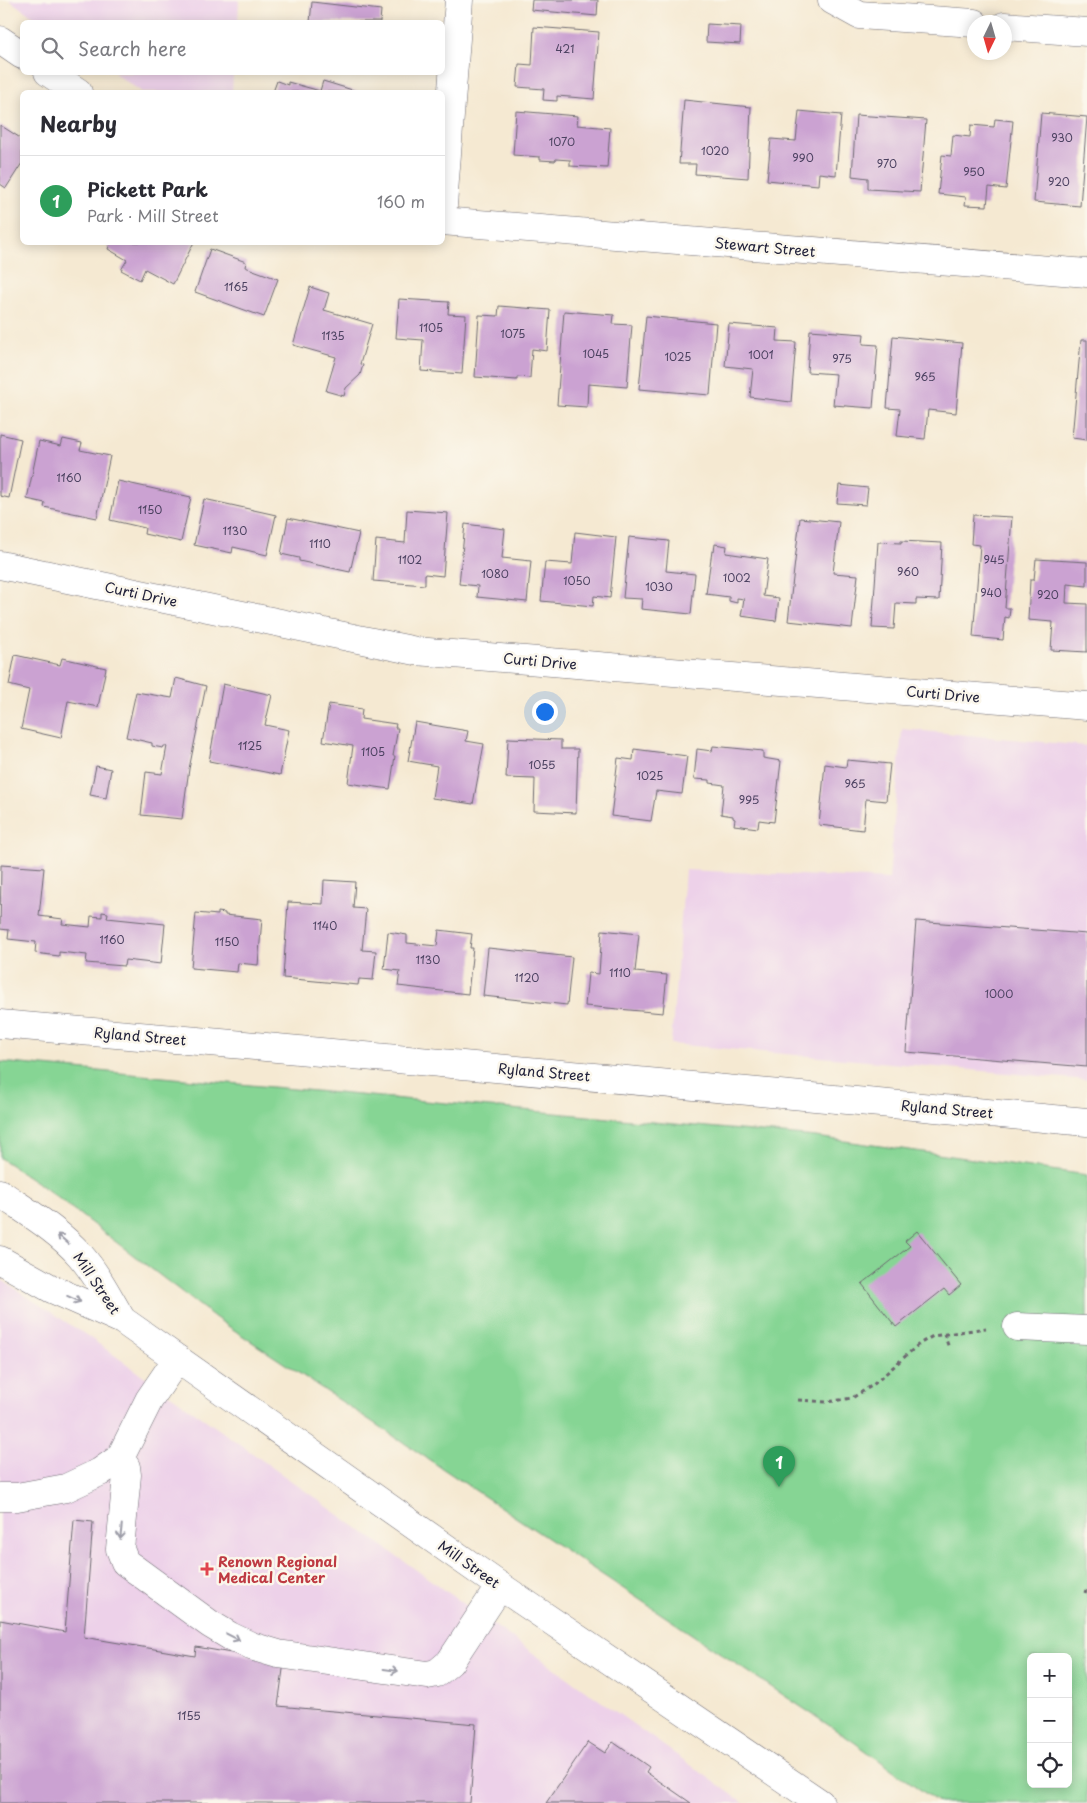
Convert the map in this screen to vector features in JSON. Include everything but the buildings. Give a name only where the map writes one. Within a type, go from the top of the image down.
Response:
[{"type":"main road","points":[[445,181],[459,0]]},
{"type":"main road","points":[[832,0],[859,15],[967,23]]},
{"type":"main road","points":[[1012,27],[1087,32]]},
{"type":"main road","points":[[0,40],[20,54]]},
{"type":"main road","points":[[52,75],[75,90]]},
{"type":"main road","name":"Stewart Street","points":[[445,220],[1087,273]]},
{"type":"main road","name":"Curti Drive","points":[[0,565],[416,651],[1087,706]]},
{"type":"main road","name":"Ryland Street","points":[[0,1024],[1087,1122]]},
{"type":"main road","name":"Mill Street","points":[[0,1193],[60,1236],[80,1254],[96,1276],[122,1320]]},
{"type":"main road","name":"Mill Street","points":[[0,1260],[52,1289],[122,1320],[500,1586],[820,1803]]},
{"type":"main road","points":[[1017,1327],[1087,1330]]},
{"type":"main road","points":[[0,1497],[17,1497],[66,1488],[100,1472],[120,1458],[149,1400],[178,1359]]},
{"type":"main road","points":[[120,1458],[126,1467],[120,1549],[125,1562],[210,1624],[251,1646],[278,1654],[427,1675],[437,1673],[450,1662],[500,1586]]},
{"type":"path","points":[[798,1400],[827,1402],[852,1398],[873,1385],[919,1344],[933,1336],[993,1327],[1017,1327]]},
{"type":"path","points":[[944,1334],[949,1348]]},
{"type":"shaded area","points":[[9,0],[239,0],[238,20],[38,20]]},
{"type":"shaded area","points":[[117,75],[233,75],[232,90],[139,90]]},
{"type":"shaded area","points":[[902,729],[1087,746],[1087,1080],[671,1044],[685,870],[889,879]]},
{"type":"shaded area","name":"Renown Regional Medical Center","points":[[0,1279],[86,1335],[744,1803],[0,1803]]},
{"type":"green space","points":[[0,1062],[816,1137],[1087,1175],[1087,1803],[939,1803],[851,1740],[216,1318],[41,1185],[0,1158]]},
{"type":"place","name":"Pickett Park","points":[[779,1487]]},
{"type":"place","name":"Renown Regional Medical Center","points":[[207,1569]]}]
